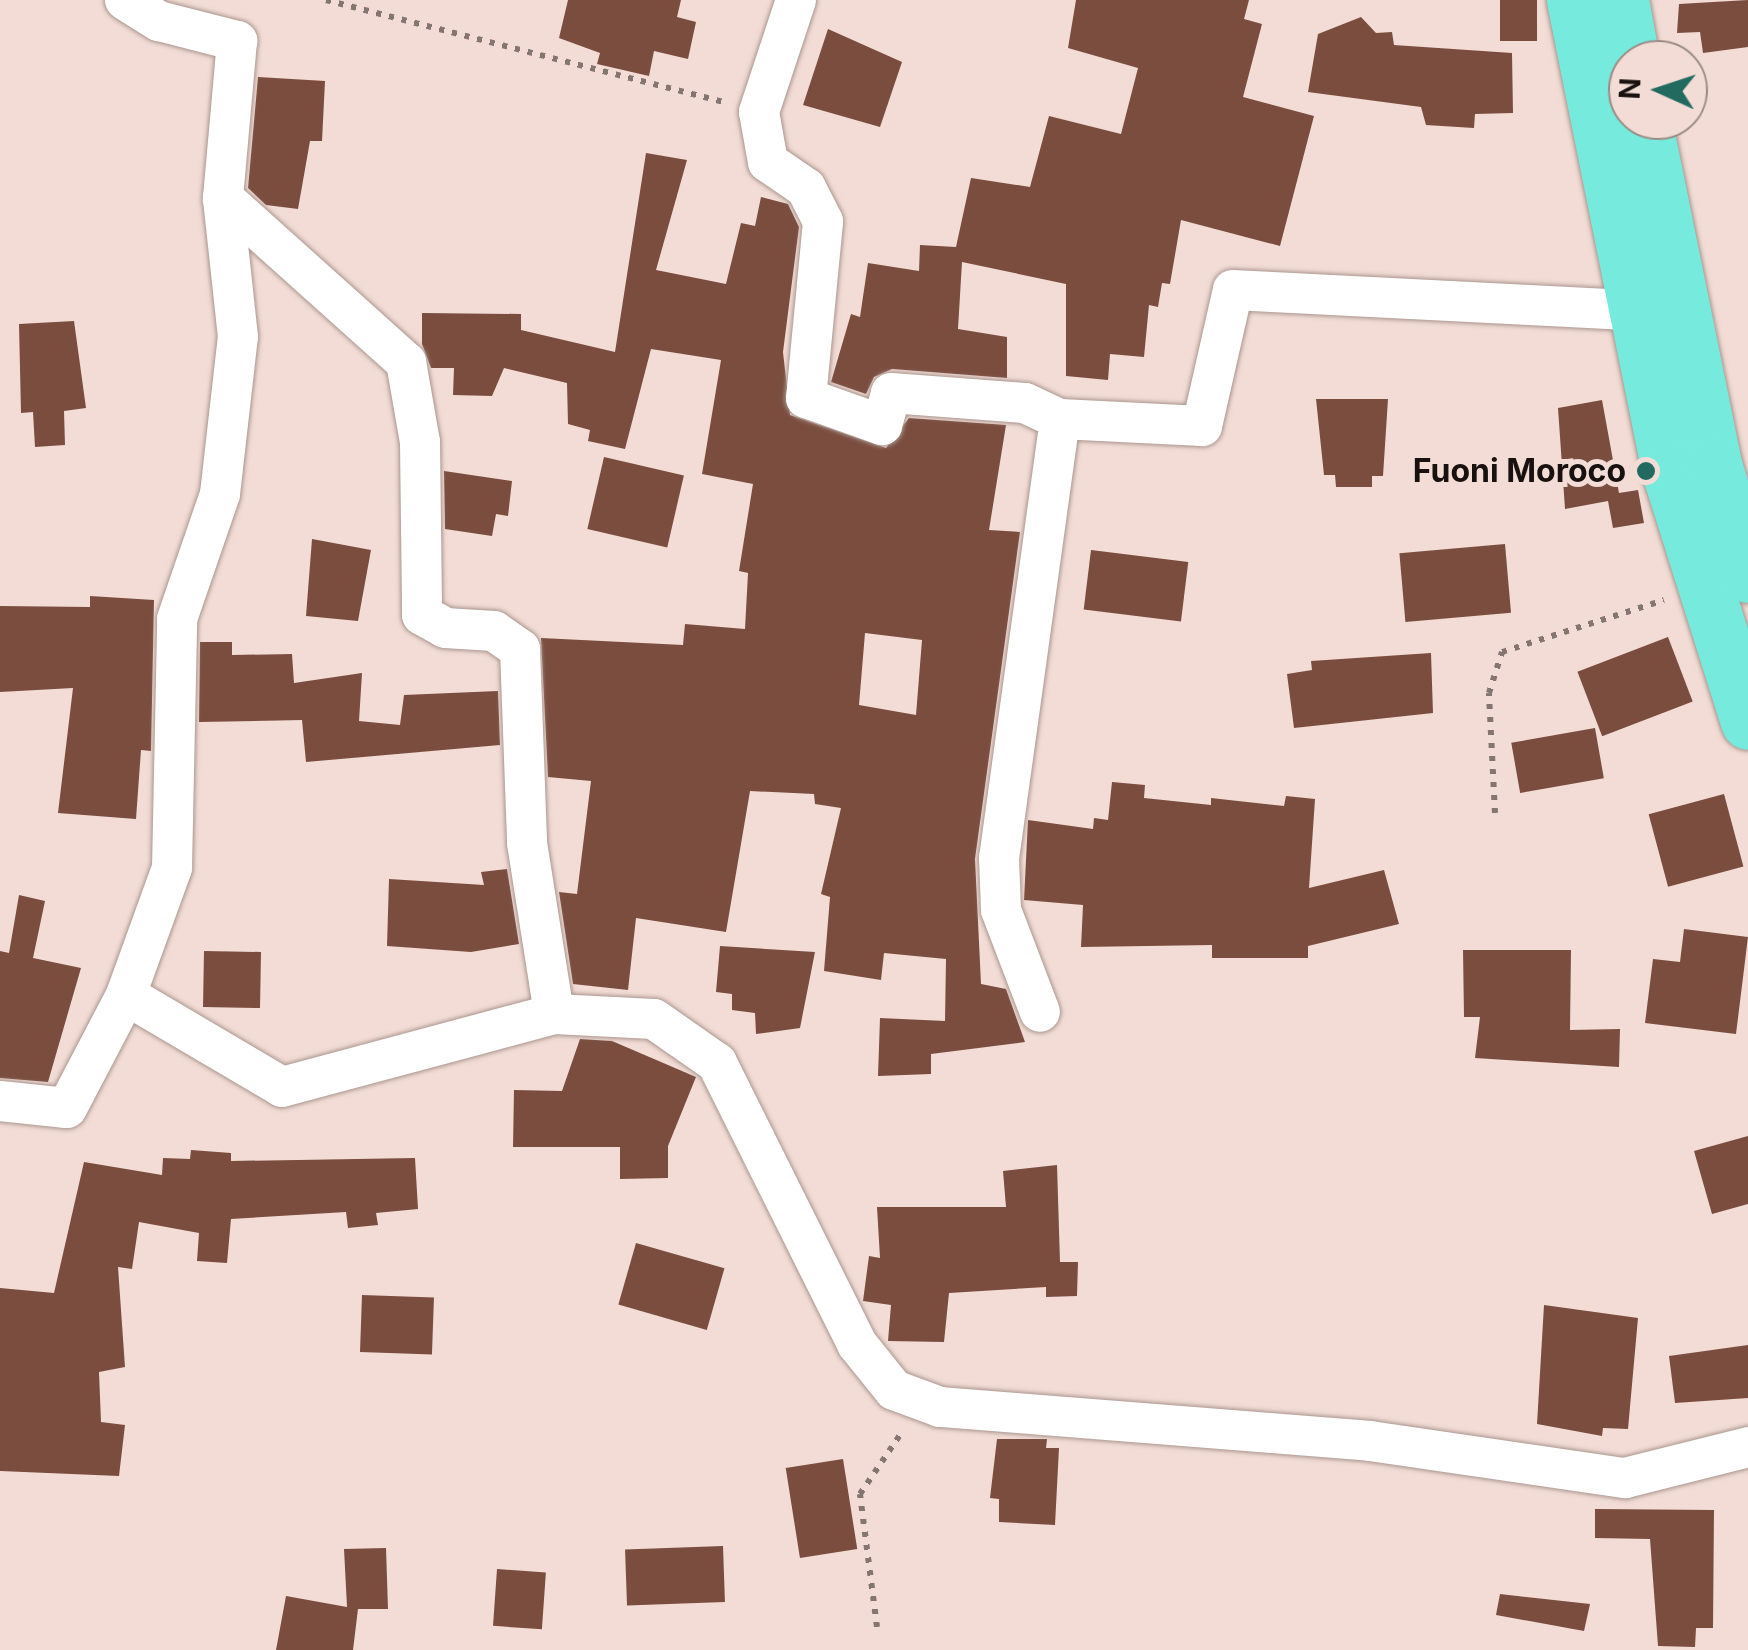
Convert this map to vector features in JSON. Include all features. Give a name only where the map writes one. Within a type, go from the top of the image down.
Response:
[{"type":"main road","points":[[1574,0],[1633,310],[1722,570],[1748,722]]},
{"type":"main road","points":[[1621,0],[1628,40]]},
{"type":"main road","points":[[1649,140],[1731,465],[1722,570]]},
{"type":"street","points":[[0,1101],[66,1108],[126,994],[172,868],[177,620],[220,494],[238,337],[223,198],[237,41],[159,21],[125,0]]},
{"type":"street","points":[[796,0],[759,112],[768,162],[806,188],[824,222],[806,398],[882,426],[891,393],[1025,403],[1060,419],[1202,426],[1234,290],[1633,310]]},
{"type":"street","points":[[223,198],[406,362],[420,442],[422,614],[445,628],[494,632],[520,649],[527,843],[554,1014]]},
{"type":"street","points":[[1040,1012],[1001,910],[999,858],[1060,419]]},
{"type":"street","points":[[126,994],[282,1087],[554,1014],[654,1020],[716,1063],[857,1344],[894,1390],[940,1406],[1370,1441],[1625,1478],[1748,1447]]},
{"type":"path","points":[[326,0],[759,112]]},
{"type":"path","points":[[1494,812],[1489,693],[1502,652],[1687,592],[1722,570]]},
{"type":"path","points":[[877,1627],[860,1494],[910,1423],[940,1406]]},
{"type":"building","points":[[568,0],[681,0],[677,17],[696,22],[688,59],[654,51],[649,76],[597,64],[600,53],[559,38]]},
{"type":"building","points":[[1076,0],[1249,0],[1244,19],[1262,24],[1243,97],[1314,116],[1280,246],[1181,220],[1170,284],[1162,283],[1158,307],[1149,305],[1144,357],[1110,354],[1108,380],[1066,376],[1066,284],[962,262],[958,329],[1007,337],[1007,378],[892,369],[874,377],[866,394],[831,382],[851,314],[860,317],[868,263],[919,271],[920,245],[956,247],[971,178],[1030,187],[1049,116],[1121,134],[1138,68],[1068,48]]},
{"type":"building","points":[[1500,0],[1537,0],[1537,41],[1500,41]]},
{"type":"building","points":[[1748,0],[1748,47],[1708,52],[1708,40],[1701,40],[1700,32],[1677,33],[1679,4]]},
{"type":"building","points":[[1361,17],[1376,33],[1392,32],[1394,45],[1512,53],[1513,113],[1475,114],[1474,128],[1426,125],[1421,107],[1308,92],[1318,34]]},
{"type":"building","points":[[828,29],[902,62],[880,127],[803,105]]},
{"type":"building","points":[[258,77],[325,81],[322,141],[310,141],[298,209],[266,205],[248,188]]},
{"type":"building","points":[[646,153],[687,160],[656,270],[726,284],[741,223],[755,226],[761,197],[788,204],[799,227],[783,352],[790,415],[886,448],[909,418],[1006,425],[989,530],[1020,532],[975,859],[981,984],[1006,989],[1025,1042],[931,1054],[931,1074],[878,1076],[880,1018],[945,1021],[946,959],[884,953],[881,980],[824,971],[830,897],[821,894],[841,808],[815,804],[814,794],[750,791],[726,932],[636,918],[628,990],[573,984],[559,892],[577,894],[591,781],[548,777],[541,638],[683,645],[685,624],[745,629],[748,573],[739,571],[753,484],[702,474],[721,360],[651,349],[625,449],[588,441],[590,430],[568,424],[567,383],[504,368],[492,396],[453,395],[454,368],[431,368],[422,344],[422,313],[521,314],[521,330],[615,352]],"holes":[[[865,633],[922,640],[916,715],[859,705]]]},
{"type":"building","points":[[74,321],[86,408],[64,411],[65,445],[35,447],[33,412],[21,413],[19,324]]},
{"type":"building","points":[[1316,399],[1388,399],[1383,476],[1372,476],[1372,487],[1336,487],[1335,475],[1324,475]]},
{"type":"building","points":[[1602,400],[1619,493],[1638,490],[1644,523],[1613,528],[1608,501],[1565,509],[1558,408]]},
{"type":"building","points":[[604,457],[684,475],[667,548],[587,529]]},
{"type":"building","points":[[444,471],[512,481],[508,516],[496,514],[492,536],[445,529]]},
{"type":"building","points":[[312,539],[371,550],[358,621],[306,616]]},
{"type":"building","points":[[1505,544],[1511,613],[1405,622],[1399,553]]},
{"type":"building","points":[[1091,550],[1188,562],[1181,621],[1084,610]]},
{"type":"building","points":[[90,596],[154,600],[151,751],[141,750],[136,819],[58,813],[73,688],[0,692],[0,606],[90,607]]},
{"type":"building","points":[[1668,637],[1693,701],[1602,736],[1577,672]]},
{"type":"building","points":[[200,642],[232,642],[232,655],[292,654],[294,683],[362,673],[359,721],[400,725],[404,695],[498,691],[500,745],[306,762],[302,720],[199,722]]},
{"type":"building","points":[[1431,653],[1433,713],[1294,728],[1287,674],[1312,670],[1311,661]]},
{"type":"building","points":[[1595,728],[1604,778],[1520,793],[1511,743]]},
{"type":"building","points":[[1112,782],[1145,785],[1144,798],[1211,805],[1211,798],[1284,806],[1286,796],[1315,799],[1309,888],[1384,870],[1399,924],[1308,946],[1308,958],[1212,958],[1212,945],[1081,947],[1083,905],[1024,900],[1028,820],[1093,829],[1094,818],[1108,820]]},
{"type":"building","points":[[1724,794],[1743,866],[1668,887],[1649,814]]},
{"type":"building","points":[[507,869],[519,944],[471,952],[387,946],[389,879],[484,885],[481,872]]},
{"type":"building","points":[[19,895],[45,901],[33,958],[81,968],[48,1082],[0,1078],[0,951],[9,953]]},
{"type":"building","points":[[1684,929],[1748,937],[1736,1034],[1645,1023],[1653,959],[1680,962]]},
{"type":"building","points":[[720,946],[815,952],[800,1028],[756,1034],[755,1013],[732,1010],[732,994],[716,992]]},
{"type":"building","points":[[1463,950],[1571,950],[1570,1030],[1620,1029],[1619,1067],[1475,1058],[1480,1017],[1464,1017]]},
{"type":"building","points":[[204,951],[261,952],[260,1008],[203,1007]]},
{"type":"building","points":[[580,1039],[612,1041],[696,1077],[668,1146],[668,1178],[620,1179],[620,1147],[513,1147],[514,1090],[562,1091]]},
{"type":"building","points":[[1748,1136],[1748,1204],[1712,1214],[1694,1151]]},
{"type":"building","points":[[191,1150],[231,1153],[231,1161],[415,1158],[418,1209],[376,1213],[378,1225],[348,1228],[346,1212],[231,1219],[227,1263],[197,1261],[199,1233],[139,1222],[132,1269],[118,1267],[125,1367],[99,1372],[101,1422],[125,1425],[119,1476],[0,1471],[0,1288],[54,1293],[84,1162],[162,1175],[163,1158],[190,1159]]},
{"type":"building","points":[[1057,1165],[1060,1262],[1078,1262],[1077,1296],[1046,1297],[1046,1287],[949,1293],[944,1342],[888,1341],[891,1305],[863,1301],[869,1256],[880,1258],[877,1207],[1006,1207],[1003,1171]]},
{"type":"building","points":[[636,1243],[724,1268],[707,1330],[618,1305]]},
{"type":"building","points":[[362,1295],[434,1298],[432,1354],[360,1352]]},
{"type":"building","points":[[1544,1305],[1638,1318],[1628,1429],[1603,1428],[1602,1436],[1537,1424]]},
{"type":"building","points":[[1748,1345],[1748,1398],[1675,1403],[1669,1356]]},
{"type":"building","points":[[997,1439],[1047,1439],[1046,1448],[1059,1448],[1055,1525],[999,1522],[999,1499],[990,1498]]},
{"type":"building","points":[[843,1459],[857,1549],[800,1558],[786,1468]]},
{"type":"building","points":[[1595,1509],[1714,1510],[1713,1628],[1696,1628],[1695,1647],[1658,1646],[1650,1539],[1595,1538]]},
{"type":"building","points":[[723,1546],[725,1602],[627,1605],[625,1549]]},
{"type":"building","points":[[386,1548],[388,1609],[358,1609],[353,1650],[276,1650],[286,1596],[347,1607],[344,1549]]},
{"type":"building","points":[[497,1569],[546,1572],[542,1629],[493,1626]]},
{"type":"building","points":[[1500,1594],[1590,1604],[1584,1631],[1496,1615]]},
{"type":"place","name":"Fuoni Moroco","points":[[1646,471]]}]
